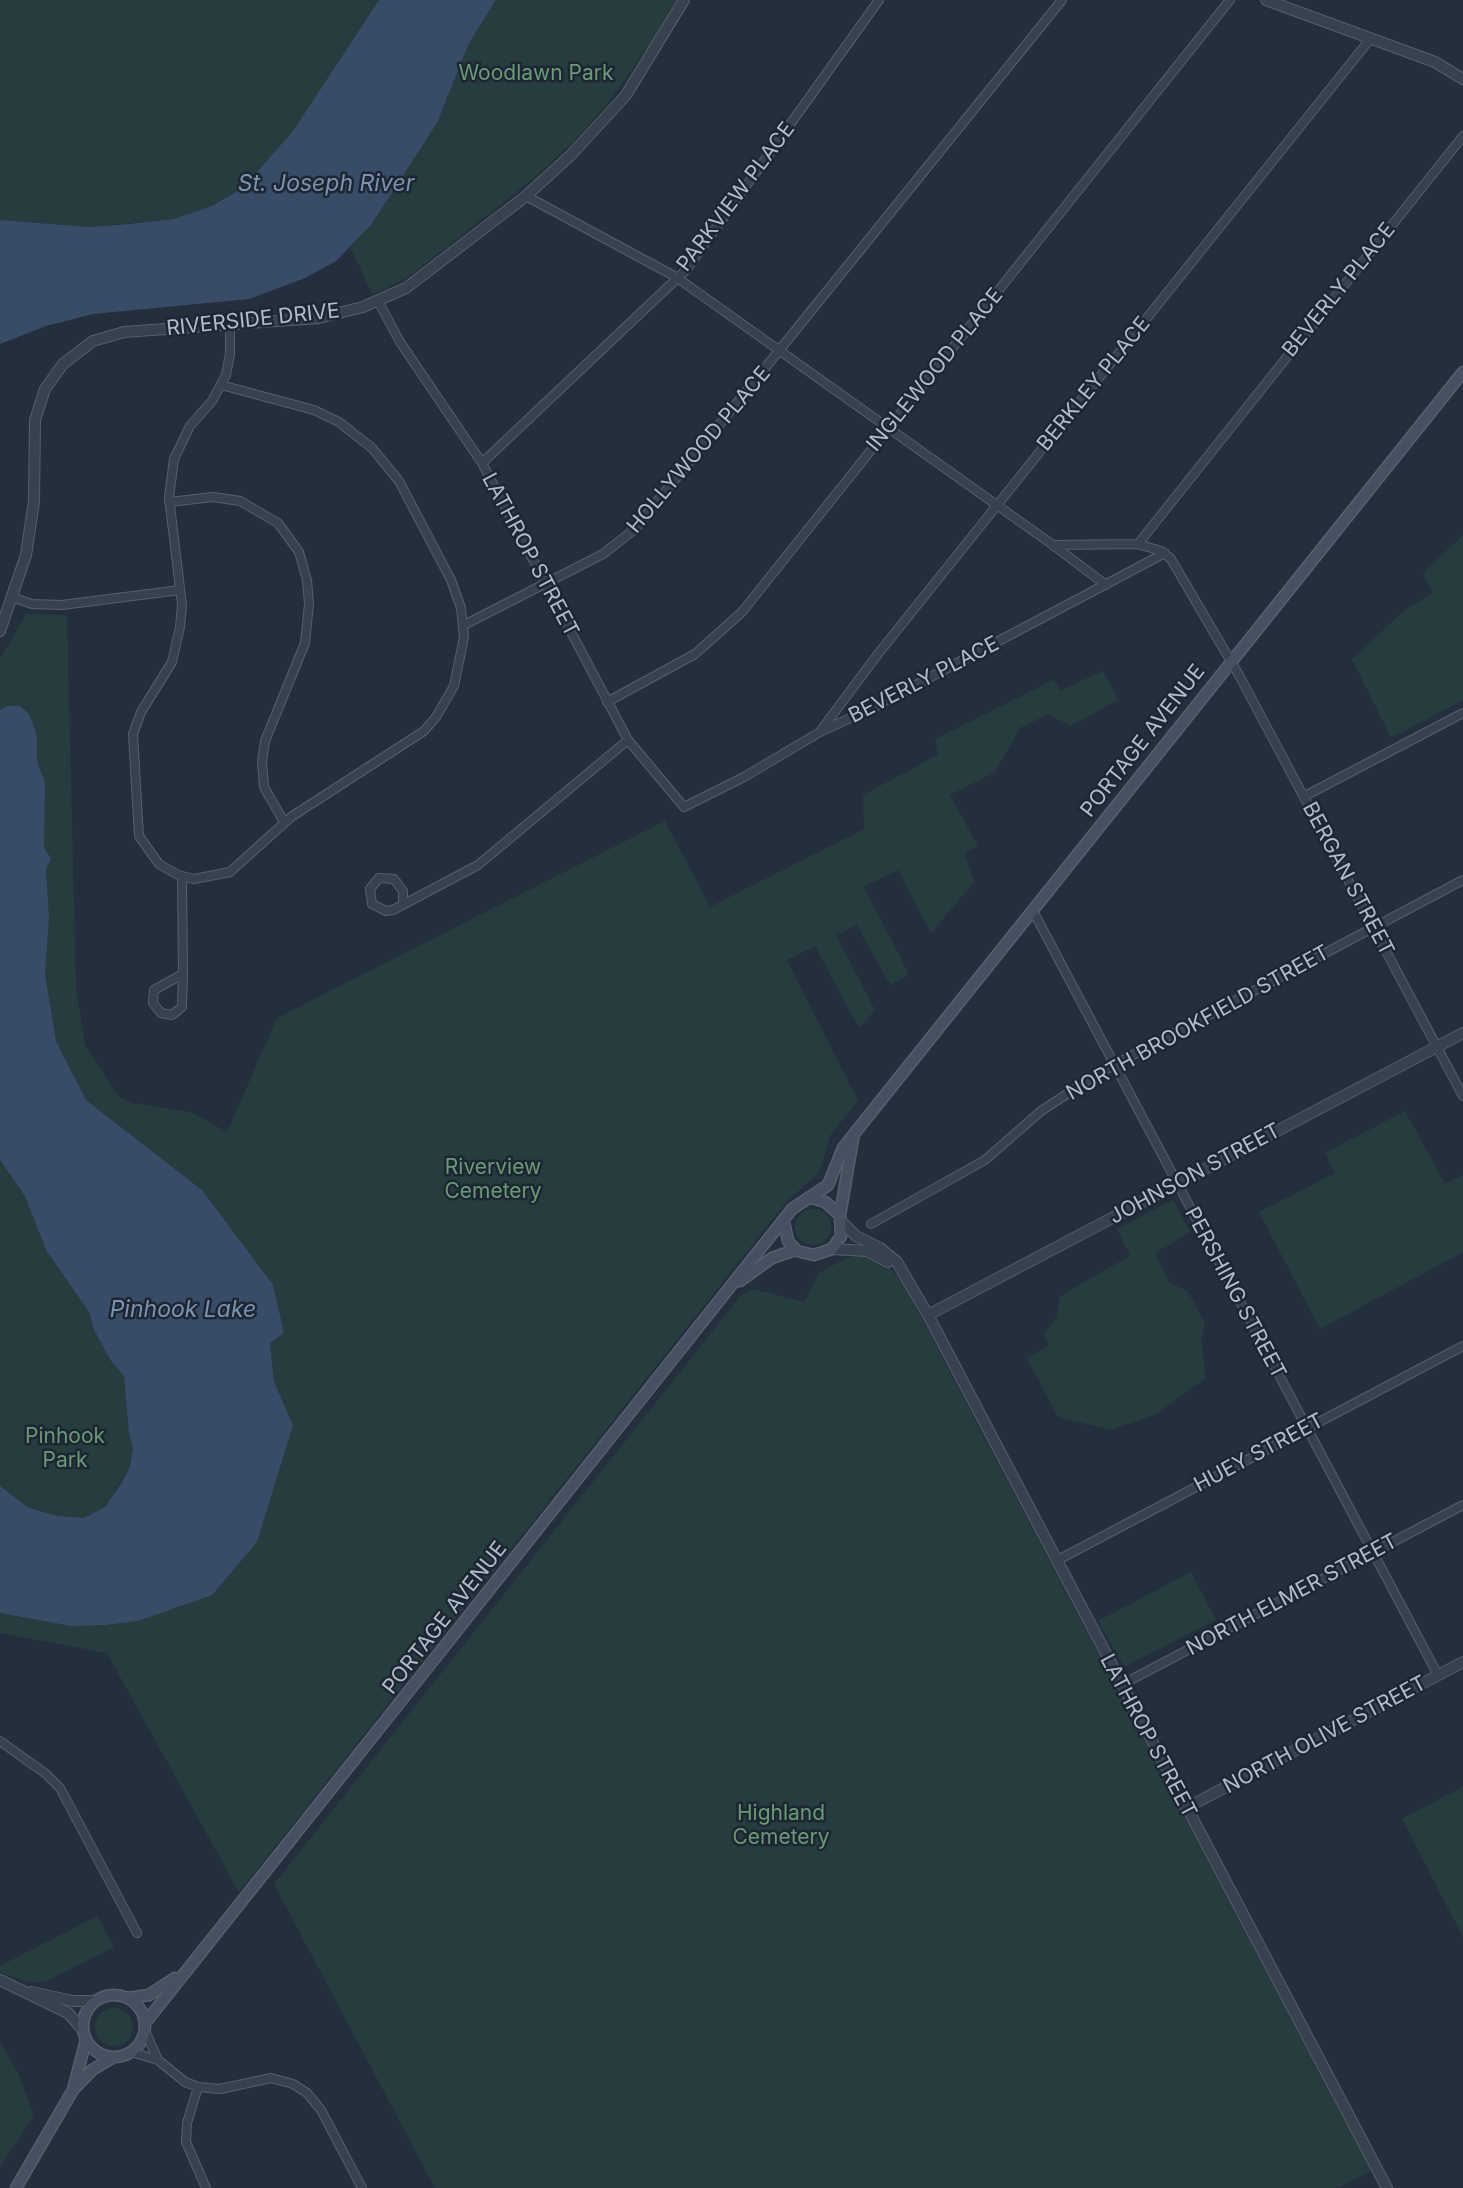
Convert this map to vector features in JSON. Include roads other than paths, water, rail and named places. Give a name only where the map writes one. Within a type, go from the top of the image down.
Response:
[{"type":"main road","name":"PORTAGE AVENUE","points":[[812,1198],[828,1185],[839,1157],[854,1134],[1463,372]]},
{"type":"main road","name":"PORTAGE AVENUE","points":[[841,1218],[854,1134]]},
{"type":"main road","points":[[812,1198],[825,1202],[841,1218],[841,1236],[832,1249],[814,1255],[795,1250],[784,1231],[784,1222],[797,1204],[812,1198]]},
{"type":"main road","name":"PORTAGE AVENUE","points":[[145,2027],[185,1970],[219,1934],[784,1222]]},
{"type":"main road","name":"PORTAGE AVENUE","points":[[732,1287],[764,1264],[795,1250]]},
{"type":"main road","name":"PORTAGE AVENUE","points":[[128,1998],[149,1995],[185,1970]]},
{"type":"main road","points":[[16,2188],[40,2152],[73,2090],[92,2070],[114,2057],[131,2052],[145,2027],[136,2004],[128,1998],[111,1995],[95,2001],[85,2014],[85,2035],[73,2090]]},
{"type":"main road","points":[[85,2035],[98,2052],[114,2057]]},
{"type":"street","name":"RIVERSIDE DRIVE","points":[[0,631],[14,598],[31,527],[35,420],[42,396],[53,376],[79,350],[107,336],[124,332],[319,318],[378,301],[424,276],[526,195],[571,155],[626,94],[684,0]]},
{"type":"street","name":"PARKVIEW PLACE","points":[[482,463],[676,276],[686,271],[879,0]]},
{"type":"street","name":"HOLLYWOOD PLACE","points":[[464,625],[603,554],[635,529],[782,351],[1062,0]]},
{"type":"street","name":"INGLEWOOD PLACE","points":[[607,702],[695,654],[736,619],[1230,0]]},
{"type":"street","points":[[1272,1],[1435,62],[1463,79]]},
{"type":"street","name":"BERKLEY PLACE","points":[[820,732],[1371,38]]},
{"type":"street","name":"BEVERLY PLACE","points":[[1138,544],[1463,136]]},
{"type":"street","points":[[526,195],[676,276],[1054,545],[1106,585]]},
{"type":"street","name":"LATHROP STREET","points":[[378,301],[400,342],[482,463],[628,740],[684,807]]},
{"type":"street","points":[[221,385],[314,410],[339,422],[372,449],[399,481],[419,517],[456,591],[464,625],[463,655],[454,686],[436,717],[424,731],[284,822],[230,872],[206,879],[182,876],[159,864],[149,855],[139,836],[133,742],[141,712],[162,680],[174,653],[180,627],[180,590],[169,502],[170,479],[181,442],[221,385],[230,354],[230,324]]},
{"type":"street","points":[[169,502],[213,497],[240,501],[278,523],[299,552],[305,566],[309,604],[305,643],[265,741],[261,762],[264,787],[284,822]]},
{"type":"street","points":[[1054,545],[1138,544],[1165,553]]},
{"type":"street","name":"BEVERLY PLACE","points":[[684,807],[744,777],[820,732],[904,691],[1165,553]]},
{"type":"street","name":"BERGAN STREET","points":[[1165,553],[1176,566],[1305,796],[1463,1096]]},
{"type":"street","points":[[14,598],[32,604],[62,605],[180,590]]},
{"type":"street","points":[[1305,796],[1463,713]]},
{"type":"street","points":[[403,902],[403,891],[394,878],[379,878],[370,890],[372,904],[378,909],[393,909],[485,860],[628,740]]},
{"type":"street","points":[[182,876],[183,974],[182,1007],[172,1015],[161,1013],[153,1003],[154,989],[183,974]]},
{"type":"street","name":"NORTH BROOKFIELD STREET","points":[[871,1224],[962,1175],[1060,1097],[1114,1064],[1463,880]]},
{"type":"street","name":"PERSHING STREET","points":[[1033,911],[1438,1675]]},
{"type":"street","name":"JOHNSON STREET","points":[[928,1315],[1463,1033]]},
{"type":"street","name":"LATHROP STREET","points":[[841,1218],[856,1236],[880,1248],[897,1262],[928,1315],[1387,2188]]},
{"type":"street","name":"LATHROP STREET","points":[[832,1249],[854,1249],[880,1256],[909,1283]]},
{"type":"street","name":"HUEY STREET","points":[[1056,1561],[1463,1346]]},
{"type":"street","name":"NORTH ELMER STREET","points":[[1121,1685],[1463,1505]]},
{"type":"street","name":"NORTH OLIVE STREET","points":[[1186,1808],[1463,1662]]},
{"type":"street","points":[[0,1741],[46,1774],[60,1788],[137,1933]]},
{"type":"street","points":[[0,1980],[68,2013],[85,2035]]},
{"type":"street","points":[[27,1992],[73,2001],[95,2001]]},
{"type":"street","points":[[145,2027],[158,2060]]},
{"type":"street","points":[[131,2052],[158,2060],[185,2082],[198,2087],[220,2089],[259,2078],[282,2080],[298,2087],[321,2110],[362,2188]]},
{"type":"street","points":[[198,2087],[187,2123],[186,2142],[206,2188]]},
{"type":"water","name":"St. Joseph River","points":[[379,0],[496,0],[469,43],[437,123],[371,225],[336,261],[305,278],[249,299],[93,314],[46,326],[0,344],[0,220],[89,227],[174,219],[212,206],[243,188],[293,131]]},
{"type":"water","name":"Pinhook Lake","points":[[7,706],[20,706],[29,714],[37,736],[37,760],[45,783],[44,848],[51,858],[46,869],[49,918],[45,974],[56,1041],[86,1100],[202,1190],[273,1285],[284,1333],[270,1343],[274,1382],[293,1425],[257,1542],[212,1595],[138,1621],[71,1626],[0,1613],[0,1486],[29,1508],[58,1516],[84,1518],[105,1507],[130,1467],[133,1447],[129,1434],[124,1376],[111,1361],[94,1330],[89,1312],[46,1250],[25,1196],[0,1160],[0,710]]},
{"type":"park label","name":"Woodlawn Park","points":[[536,74]]},
{"type":"park label","name":"Riverview Cemetery","points":[[493,1180]]},
{"type":"park label","name":"Pinhook Park","points":[[65,1449]]},
{"type":"park label","name":"Highland Cemetery","points":[[781,1826]]}]
